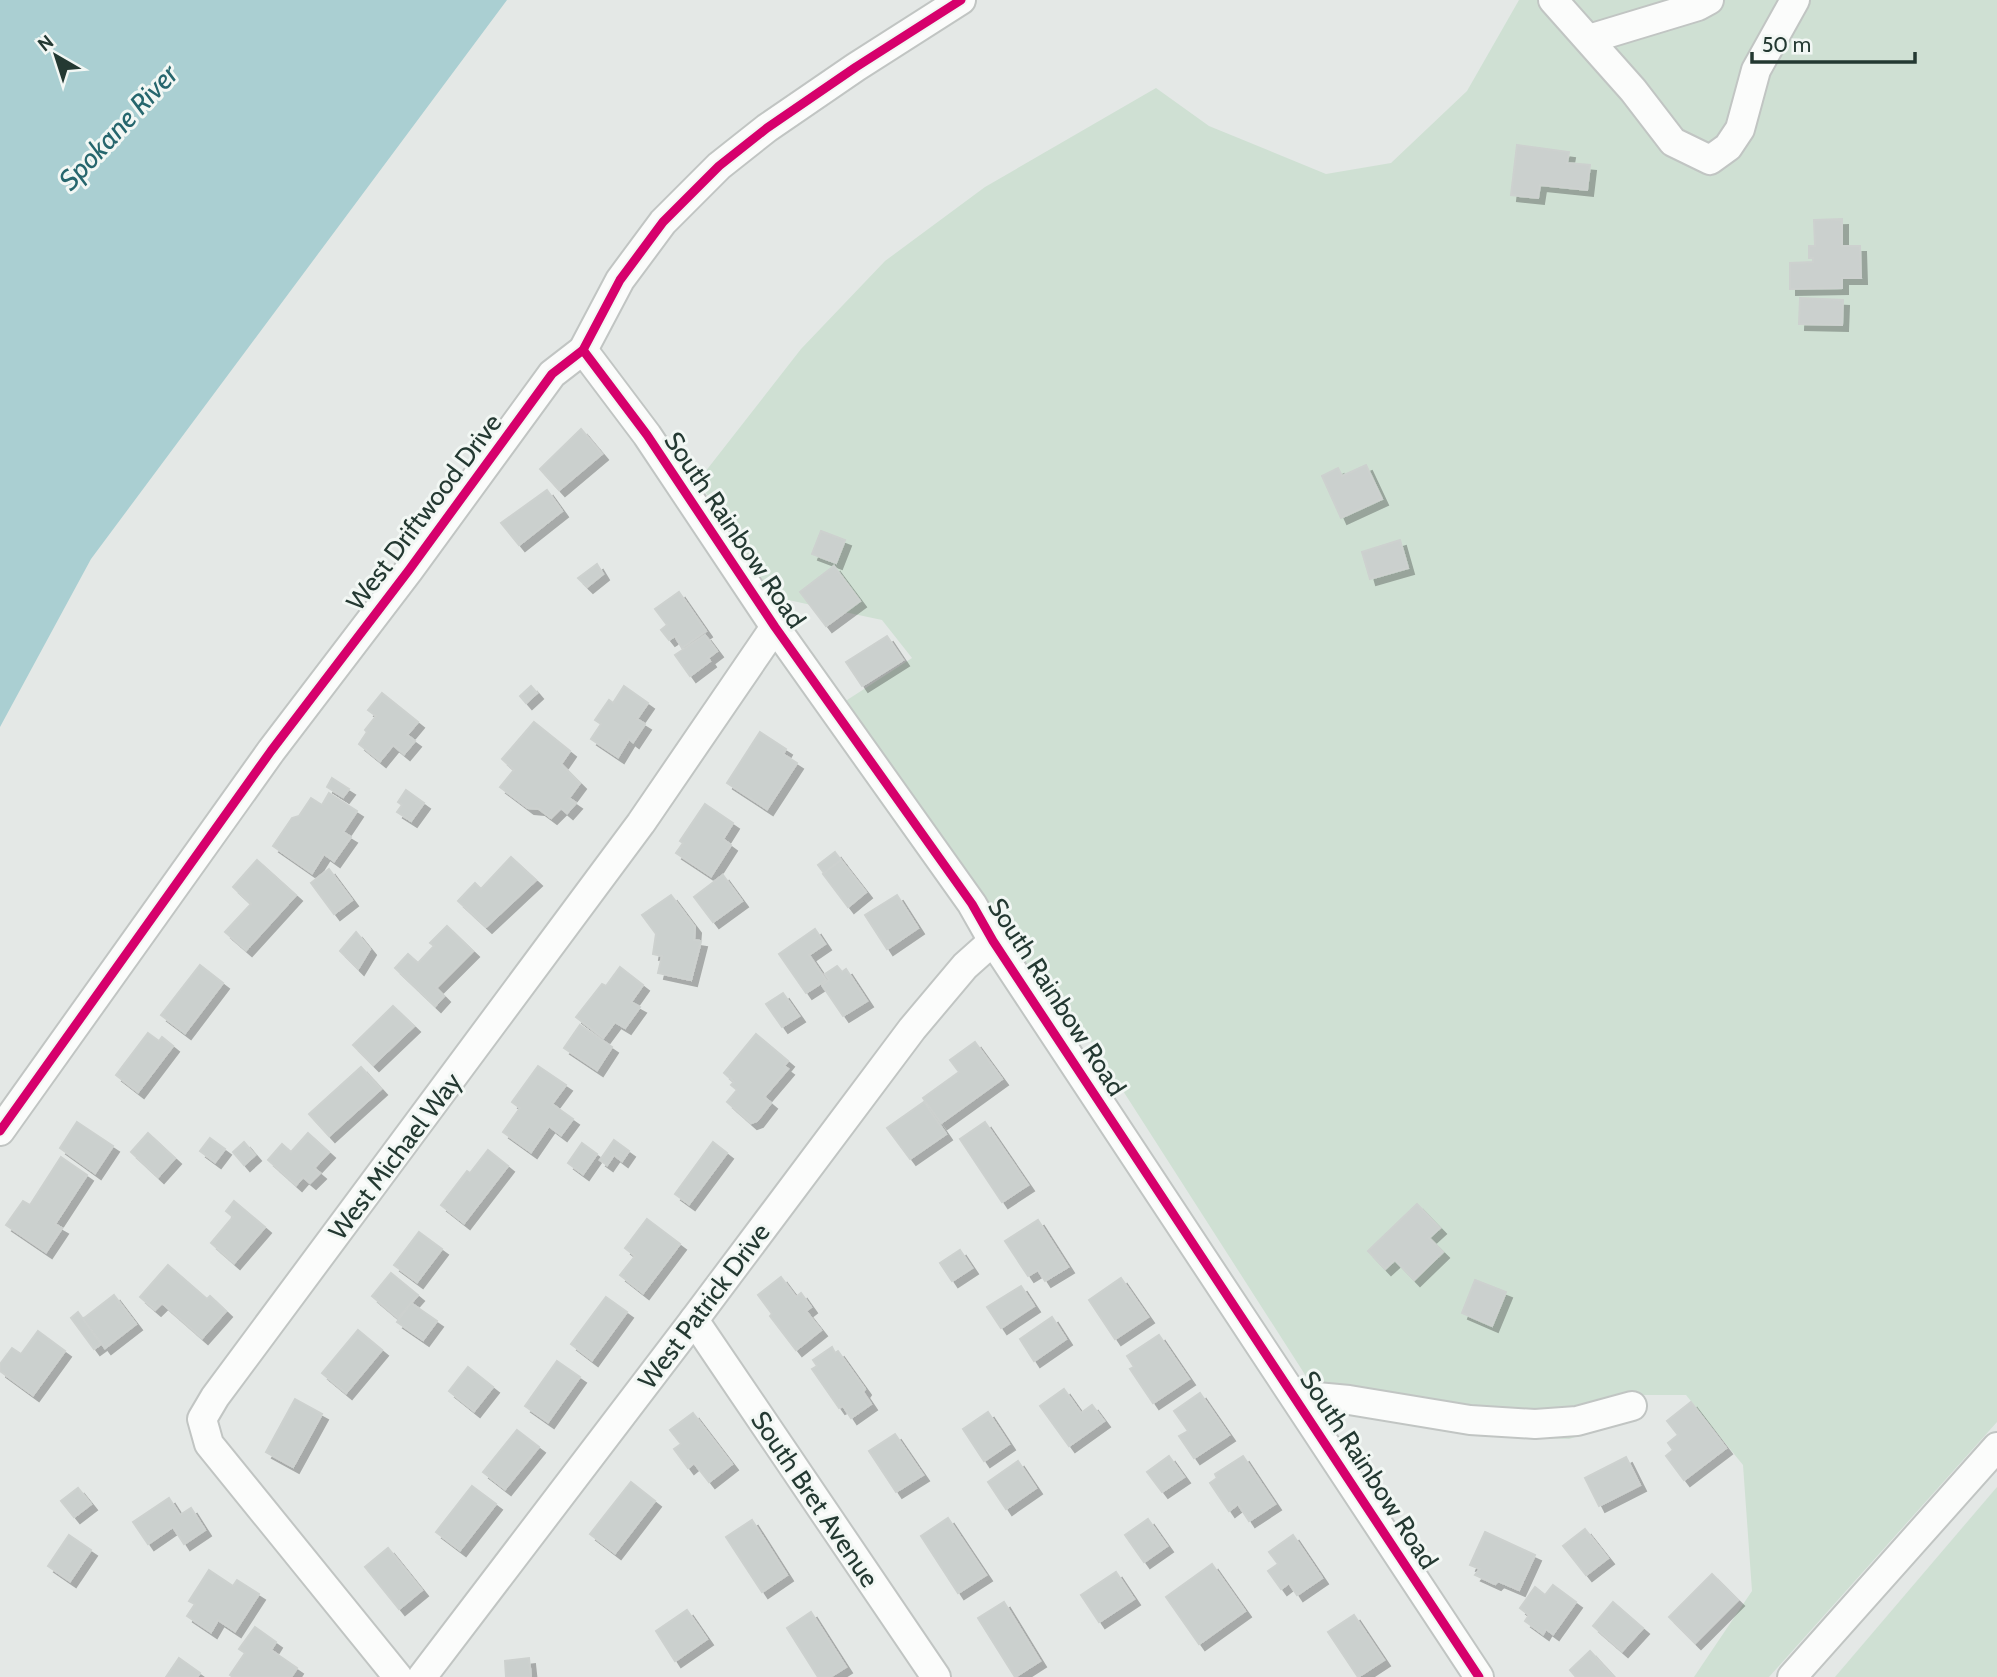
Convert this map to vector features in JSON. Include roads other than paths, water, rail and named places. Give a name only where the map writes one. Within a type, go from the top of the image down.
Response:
[{"type":"street","name":"West Driftwood Drive","points":[[0,1131],[271,751],[409,570],[552,374],[583,350],[620,280],[656,232],[719,166],[778,120],[961,0]]},
{"type":"street","points":[[1553,0],[1633,90],[1673,142],[1710,160],[1728,147],[1741,129],[1756,70],[1795,0]]},
{"type":"street","points":[[1589,39],[1698,6],[1709,0]]},
{"type":"street","name":"South Rainbow Road","points":[[583,350],[646,435],[775,627],[972,904],[993,942],[1479,1677]]},
{"type":"street","name":"West Michael Way","points":[[398,1677],[209,1444],[202,1419],[215,1397],[641,823],[775,627]]},
{"type":"street","name":"West Patrick Drive","points":[[422,1677],[912,1029],[965,966],[993,942]]},
{"type":"street","name":"South Bret Avenue","points":[[694,1320],[936,1677]]},
{"type":"street","points":[[1295,1395],[1349,1400],[1470,1420],[1535,1424],[1577,1421],[1632,1406]]},
{"type":"street","points":[[1792,1677],[1997,1447]]},
{"type":"water","name":"Spokane River","points":[[0,0],[507,0],[91,559],[0,727]]}]
